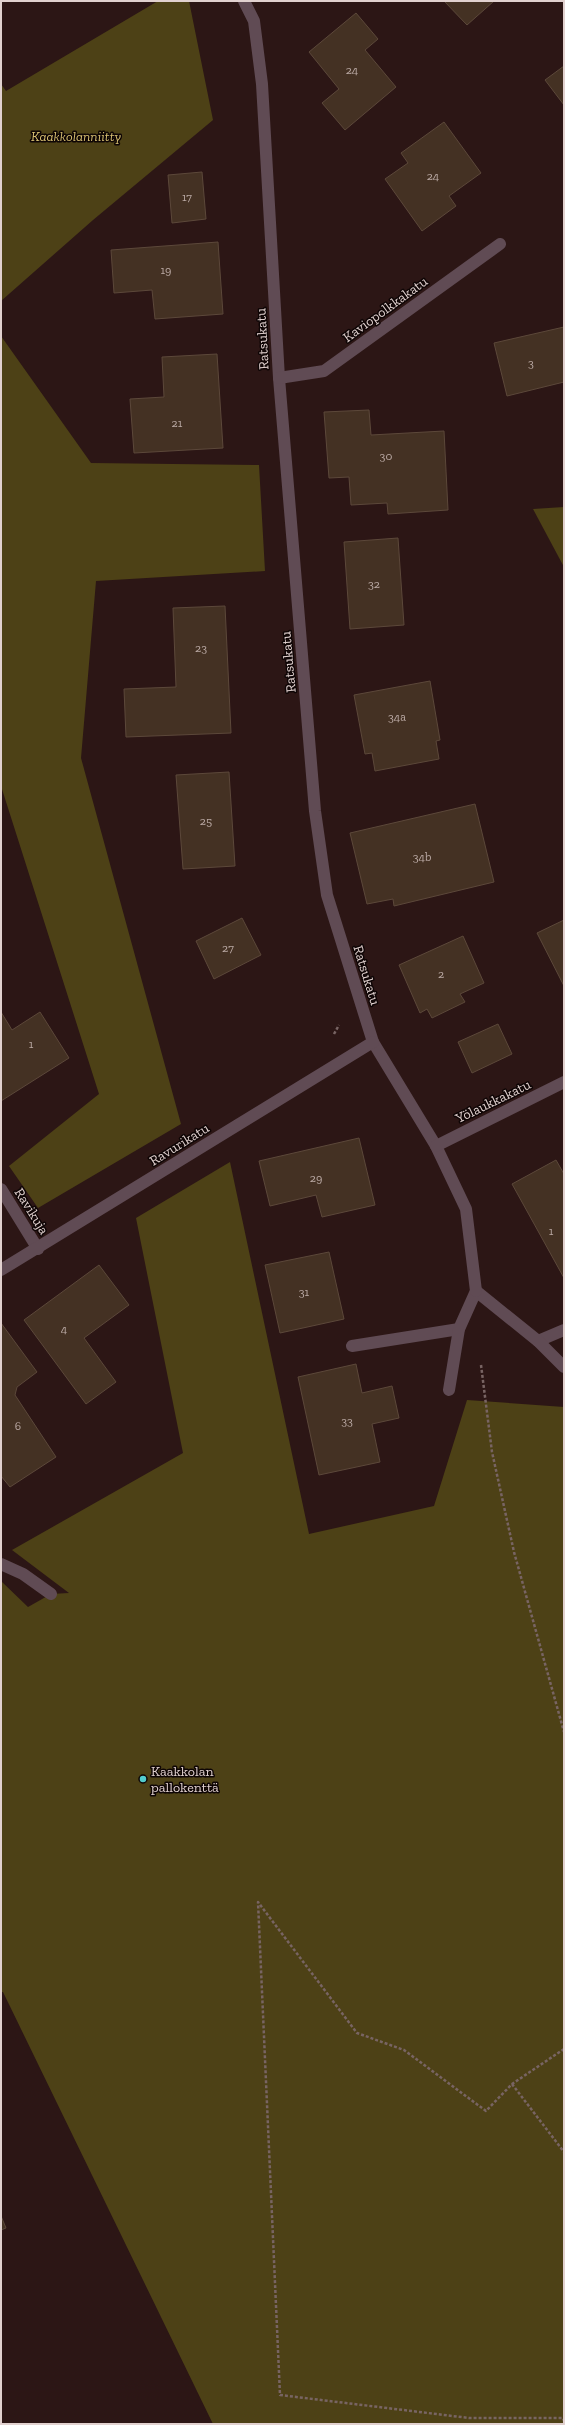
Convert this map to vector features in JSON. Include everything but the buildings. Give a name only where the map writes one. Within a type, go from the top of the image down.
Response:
[{"type":"street","name":"Ratsukatu","points":[[244,1],[254,21],[262,84],[279,378],[316,819],[327,895],[373,1042],[436,1146],[466,1209],[476,1291]]},
{"type":"street","name":"Kaviopolkkakatu","points":[[279,378],[324,371],[500,244]]},
{"type":"street","name":"Ravurikatu","points":[[1,1270],[38,1249],[373,1042]]},
{"type":"street","name":"Yölaukkakatu","points":[[436,1146],[564,1082]]},
{"type":"street","name":"Ravikuja","points":[[1,1189],[38,1249]]},
{"type":"street","points":[[449,1390],[459,1329],[476,1291],[538,1341],[564,1367]]},
{"type":"street","points":[[352,1346],[459,1329]]},
{"type":"street","points":[[538,1341],[564,1330]]},
{"type":"street","points":[[1,1564],[23,1574],[51,1594]]},
{"type":"path","points":[[481,1364],[494,1460],[514,1552],[564,1732]]},
{"type":"path","points":[[564,2049],[512,2084],[486,2111],[404,2050],[357,2033],[258,1902],[280,2395],[469,2418],[563,2418],[564,2421]]},
{"type":"path","points":[[512,2084],[564,2152]]},
{"type":"green space","name":"Kaakkolanniitty","points":[[158,1],[189,1],[213,120],[93,220],[1,301],[1,84],[6,91]]},
{"type":"green space","points":[[1,336],[91,463],[259,465],[265,571],[96,581],[81,758],[181,1124],[38,1208],[9,1166],[99,1094],[1,786]]},
{"type":"green space","points":[[564,507],[564,567],[533,509]]},
{"type":"green space","points":[[230,1162],[309,1534],[434,1506],[467,1400],[564,1407],[564,2424],[213,2424],[3,1992],[1,1992],[1,1581],[28,1607],[51,1594],[69,1593],[12,1550],[183,1453],[136,1218]]},
{"type":"place","name":"Kaakkolan pallokenttä","points":[[143,1779]]}]
